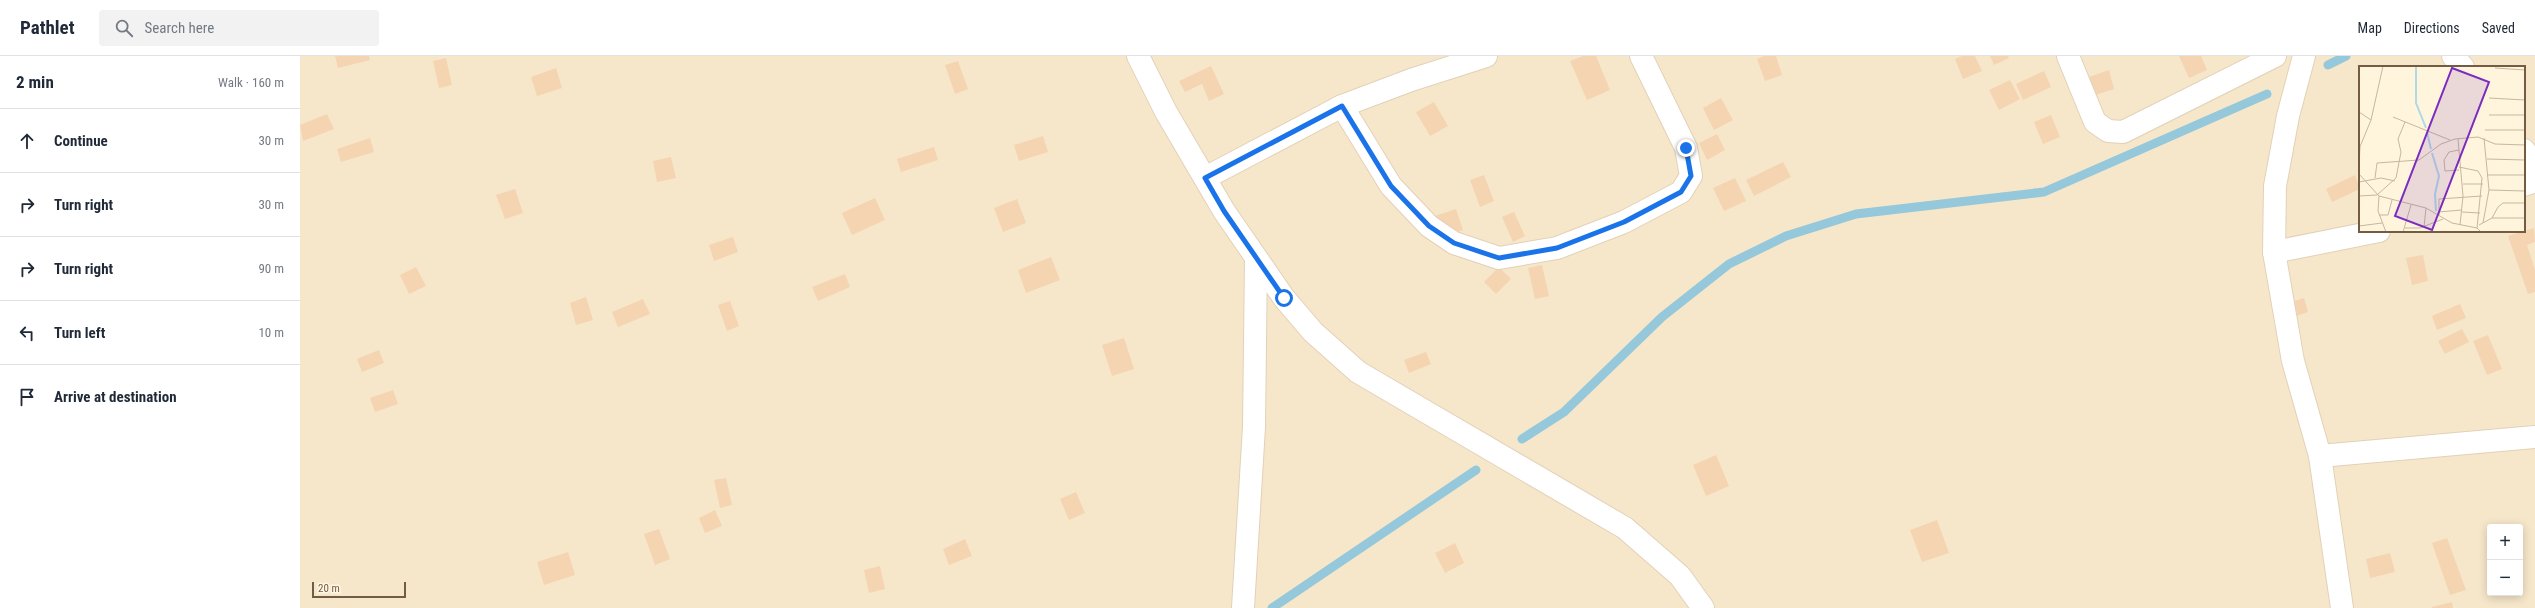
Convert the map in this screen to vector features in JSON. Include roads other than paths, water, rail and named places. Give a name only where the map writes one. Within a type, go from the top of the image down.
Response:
[{"type":"street","points":[[1138,56],[1166,112],[1205,178],[1256,258],[1284,298],[1313,332],[1358,372],[1625,528],[1680,576],[1703,608]]},
{"type":"street","points":[[1205,178],[1342,106],[1411,80],[1486,56]]},
{"type":"street","points":[[1342,106],[1391,186],[1429,226],[1454,243],[1499,258],[1557,248],[1624,222],[1681,192],[1691,176],[1686,148],[1641,56]]},
{"type":"street","points":[[2068,56],[2095,122],[2108,131],[2123,132],[2267,58]]},
{"type":"street","points":[[2304,56],[2288,116],[2275,186],[2274,252],[2293,362],[2320,456],[2342,608]]},
{"type":"street","points":[[2453,56],[2462,66]]},
{"type":"street","points":[[2525,151],[2535,166]]},
{"type":"street","points":[[2525,185],[2535,181]]},
{"type":"street","points":[[2274,252],[2375,232]]},
{"type":"street","points":[[1244,608],[1254,427],[1256,258]]},
{"type":"street","points":[[2320,456],[2535,437]]},
{"type":"waterway","points":[[2328,65],[2346,56]]},
{"type":"waterway","points":[[1522,439],[1564,412],[1662,317],[1729,264],[1786,236],[1856,214],[2044,192],[2267,94]]},
{"type":"waterway","points":[[1272,608],[1476,470]]}]
